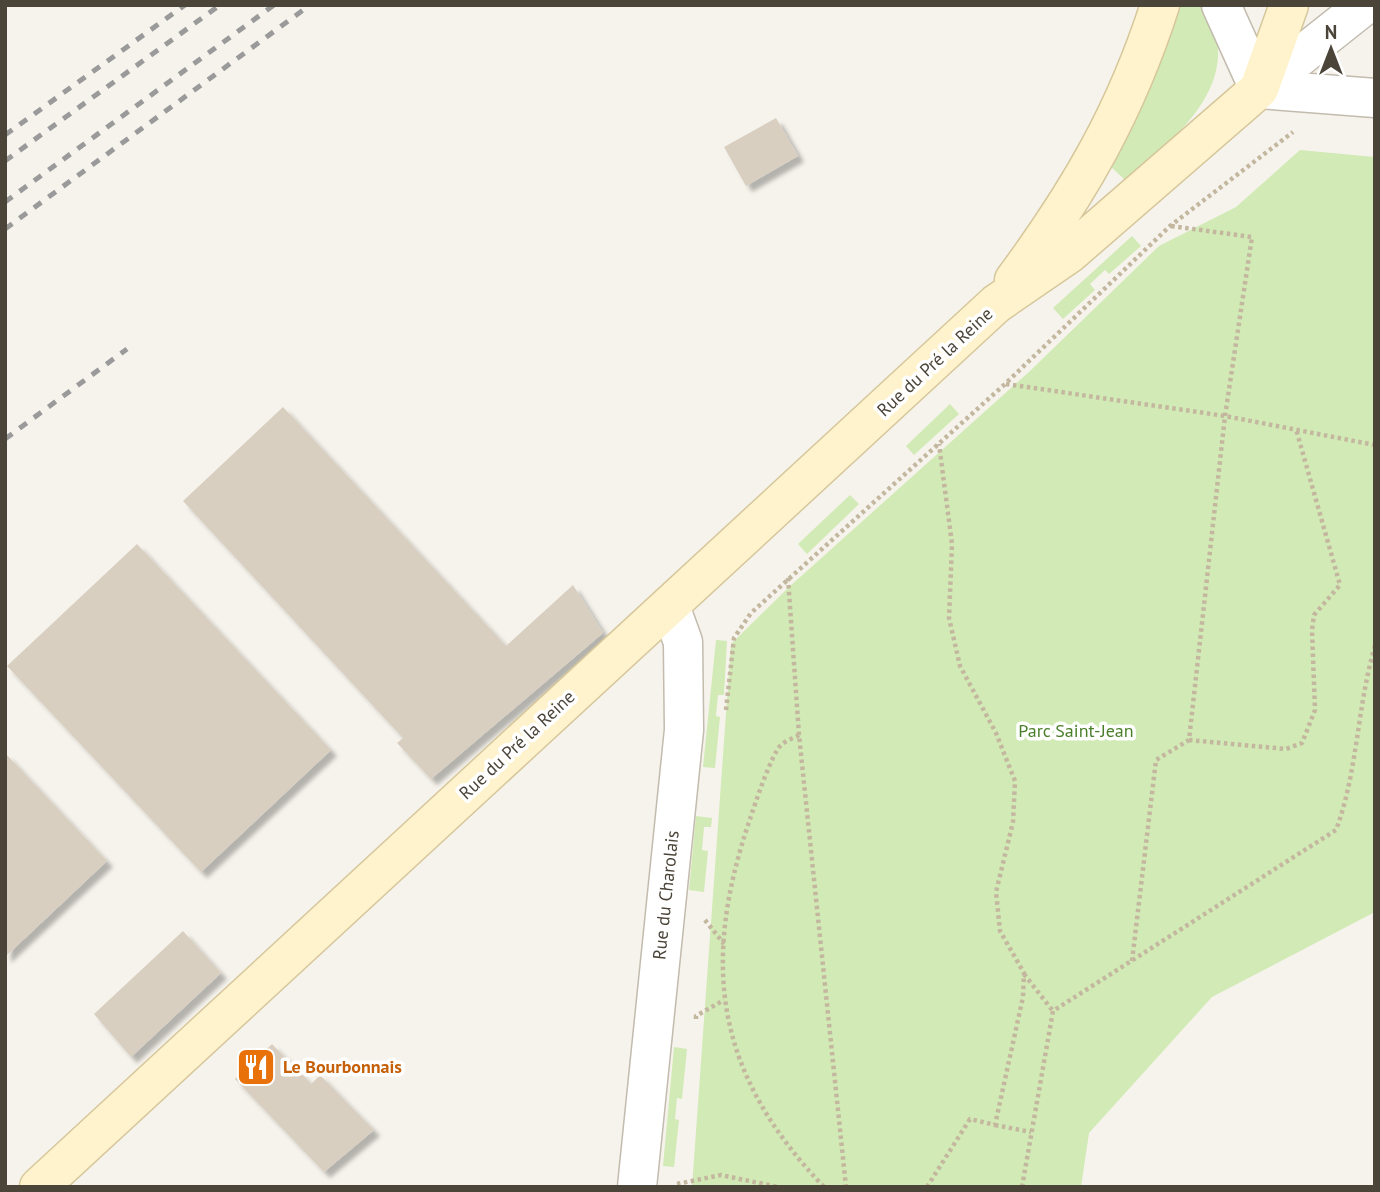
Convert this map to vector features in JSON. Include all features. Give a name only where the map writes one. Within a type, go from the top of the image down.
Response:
[{"type":"main road","name":"Rue du Pré la Reine","points":[[996,304],[1054,226],[1114,127],[1144,55],[1160,5]]},
{"type":"main road","name":"Rue du Pré la Reine","points":[[39,1187],[996,304],[1070,253],[1259,89],[1289,5]]},
{"type":"street","points":[[1221,5],[1259,89],[1375,98]]},
{"type":"street","name":"Rue du Pré la Reine","points":[[1259,89],[1365,5]]},
{"type":"street","name":"Rue du Charolais","points":[[636,1187],[684,730],[683,642],[670,606]]},
{"type":"path","points":[[725,718],[734,638],[751,613],[1005,384],[1170,226],[1296,130]]},
{"type":"path","points":[[1170,226],[1252,237],[1225,416],[1189,740]]},
{"type":"path","points":[[1005,384],[1225,416],[1375,445]]},
{"type":"path","points":[[1132,961],[1157,760],[1189,740],[1286,749],[1302,743],[1309,730],[1315,710],[1312,630],[1314,615],[1340,585],[1296,429]]},
{"type":"path","points":[[939,444],[952,544],[949,587],[952,630],[960,666],[996,733],[1015,781],[1013,822],[996,891],[1000,931],[1024,973],[1053,1011]]},
{"type":"path","points":[[788,578],[799,735],[846,1187]]},
{"type":"path","points":[[1022,1187],[1053,1011],[1336,830],[1345,806],[1367,673],[1375,646]]},
{"type":"path","points":[[1367,673],[1375,673]]},
{"type":"path","points":[[799,735],[780,745],[757,799],[738,862],[724,944],[724,1000],[735,1052],[765,1116],[790,1150],[824,1187]]},
{"type":"path","points":[[706,909],[705,923],[724,944]]},
{"type":"path","points":[[995,1125],[1017,1031],[1024,973]]},
{"type":"path","points":[[927,1187],[970,1119],[1031,1132]]},
{"type":"path","points":[[677,1184],[721,1175],[778,1187]]},
{"type":"green space","points":[[1171,5],[1200,5],[1217,40],[1218,62],[1203,102],[1190,120],[1125,180],[1109,165]]},
{"type":"green space","name":"Parc Saint-Jean","points":[[1300,150],[1375,157],[1375,912],[1212,997],[1089,1133],[1081,1187],[692,1187],[731,644],[789,587],[1030,371],[1159,246],[1236,207]]},
{"type":"green space","points":[[1132,236],[1141,246],[1109,274],[1105,270],[1090,284],[1095,290],[1063,319],[1053,308]]},
{"type":"green space","points":[[950,404],[959,414],[914,455],[906,446]]},
{"type":"green space","points":[[850,495],[859,504],[807,554],[798,544]]},
{"type":"green space","points":[[716,640],[727,641],[724,695],[718,695],[716,716],[720,717],[715,768],[703,767]]},
{"type":"green space","points":[[696,816],[712,818],[711,827],[704,827],[702,850],[708,851],[704,892],[689,890]]},
{"type":"green space","points":[[674,1047],[687,1049],[682,1099],[677,1098],[675,1119],[679,1120],[674,1167],[663,1166]]},
{"type":"building","points":[[776,118],[798,156],[746,186],[724,147]]},
{"type":"building","points":[[283,407],[506,646],[573,585],[603,633],[431,779],[397,743],[403,738],[183,501]]},
{"type":"building","points":[[137,544],[331,750],[201,872],[7,666]]},
{"type":"building","points":[[5,753],[107,861],[5,957]]},
{"type":"building","points":[[183,931],[221,973],[131,1057],[94,1014]]},
{"type":"building","points":[[272,1044],[311,1084],[320,1075],[374,1130],[324,1172],[235,1079]]},
{"type":"railway","points":[[5,135],[185,5]]},
{"type":"railway","points":[[5,161],[220,5]]},
{"type":"railway","points":[[5,202],[274,5]]},
{"type":"railway","points":[[5,229],[310,5]]},
{"type":"railway","points":[[5,439],[127,349]]},
{"type":"place","name":"Le Bourbonnais","points":[[256,1067]]}]
